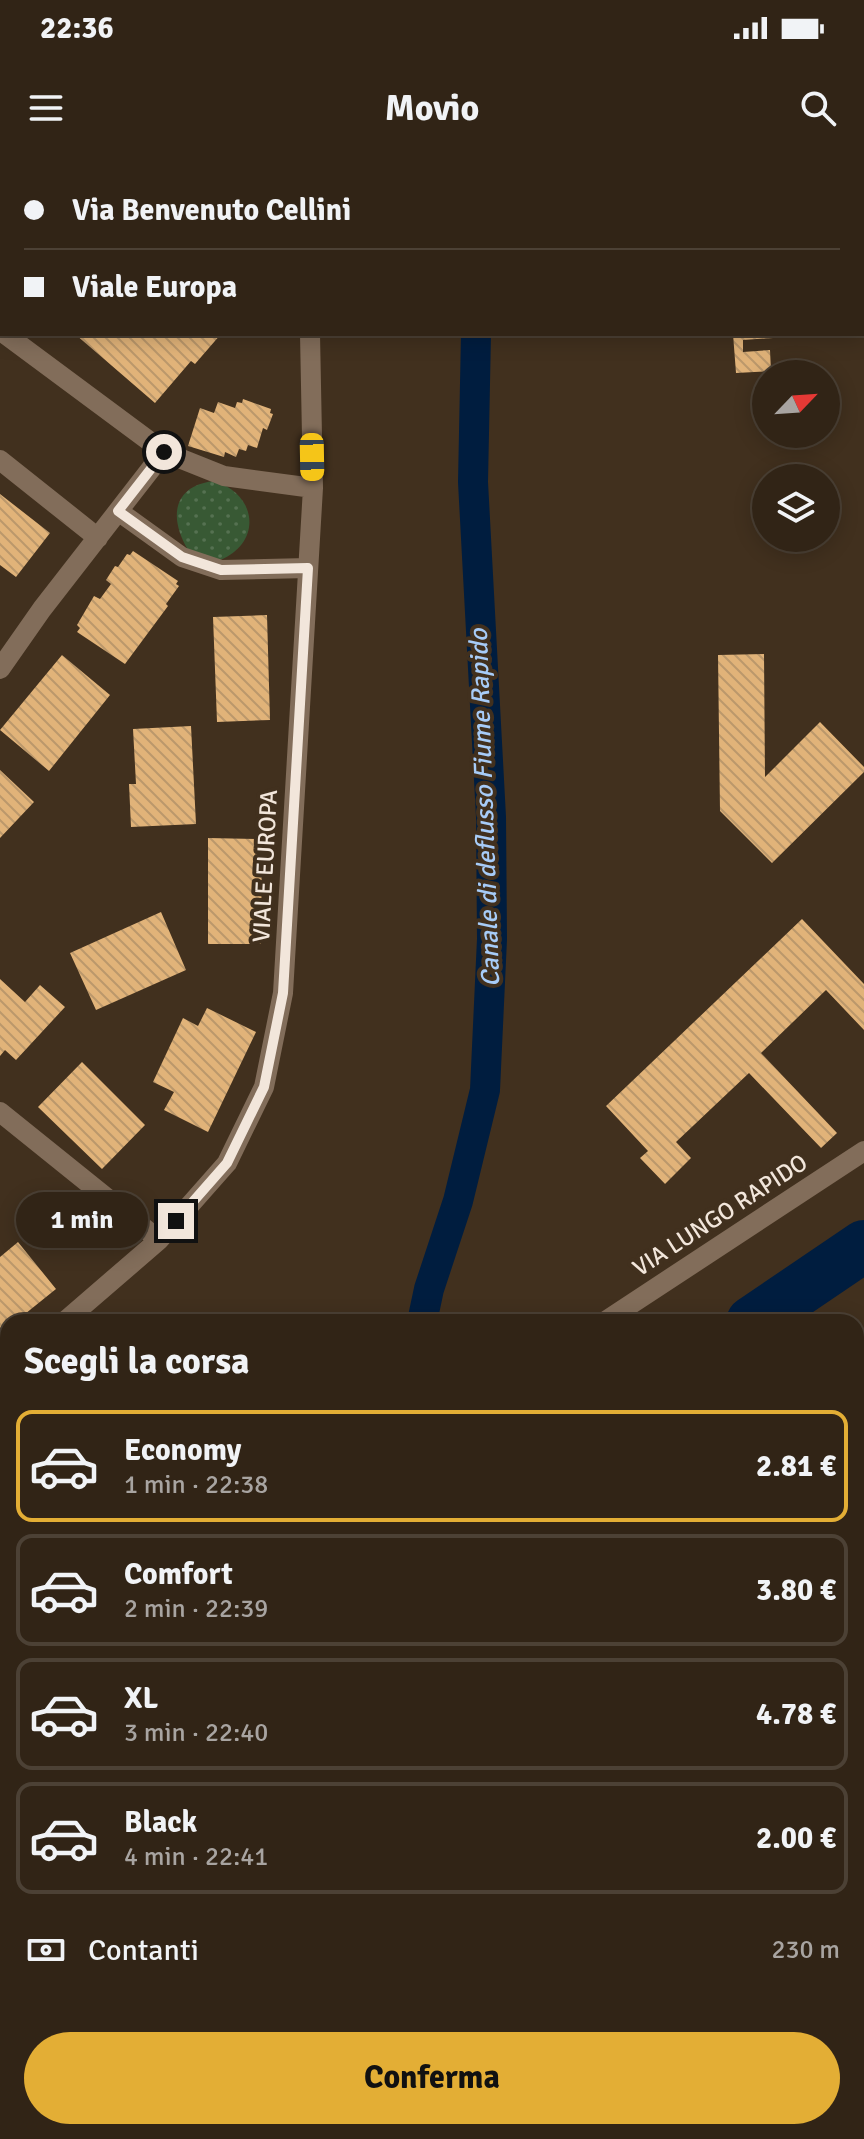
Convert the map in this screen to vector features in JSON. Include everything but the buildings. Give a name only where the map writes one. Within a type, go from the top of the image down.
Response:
[{"type":"street","points":[[7,336],[164,452],[224,476],[313,488]]},
{"type":"street","name":"VIALE EUROPA","points":[[73,1314],[159,1240],[227,1163],[264,1087],[283,993],[313,488],[310,336]]},
{"type":"street","points":[[0,669],[164,452]]},
{"type":"street","points":[[0,460],[98,538]]},
{"type":"street","points":[[118,511],[182,557],[221,570],[308,568]]},
{"type":"street","points":[[0,1112],[159,1240]]},
{"type":"street","name":"VIA LUNGO RAPIDO","points":[[616,1314],[864,1151]]},
{"type":"green space","points":[[214,481],[239,496],[249,519],[243,542],[220,560],[188,550],[177,515],[182,497],[190,489]]},
{"type":"waterway","name":"Canale di deflusso Fiume Rapido","points":[[424,1314],[458,1201],[485,1090],[492,939],[491,817],[473,482],[476,336]]},
{"type":"waterway","points":[[764,1314],[864,1246]]},
{"type":"route","points":[[164,452],[118,511],[182,557],[221,570],[308,568],[283,993],[271,1055],[264,1087],[227,1163],[176,1221]]}]
